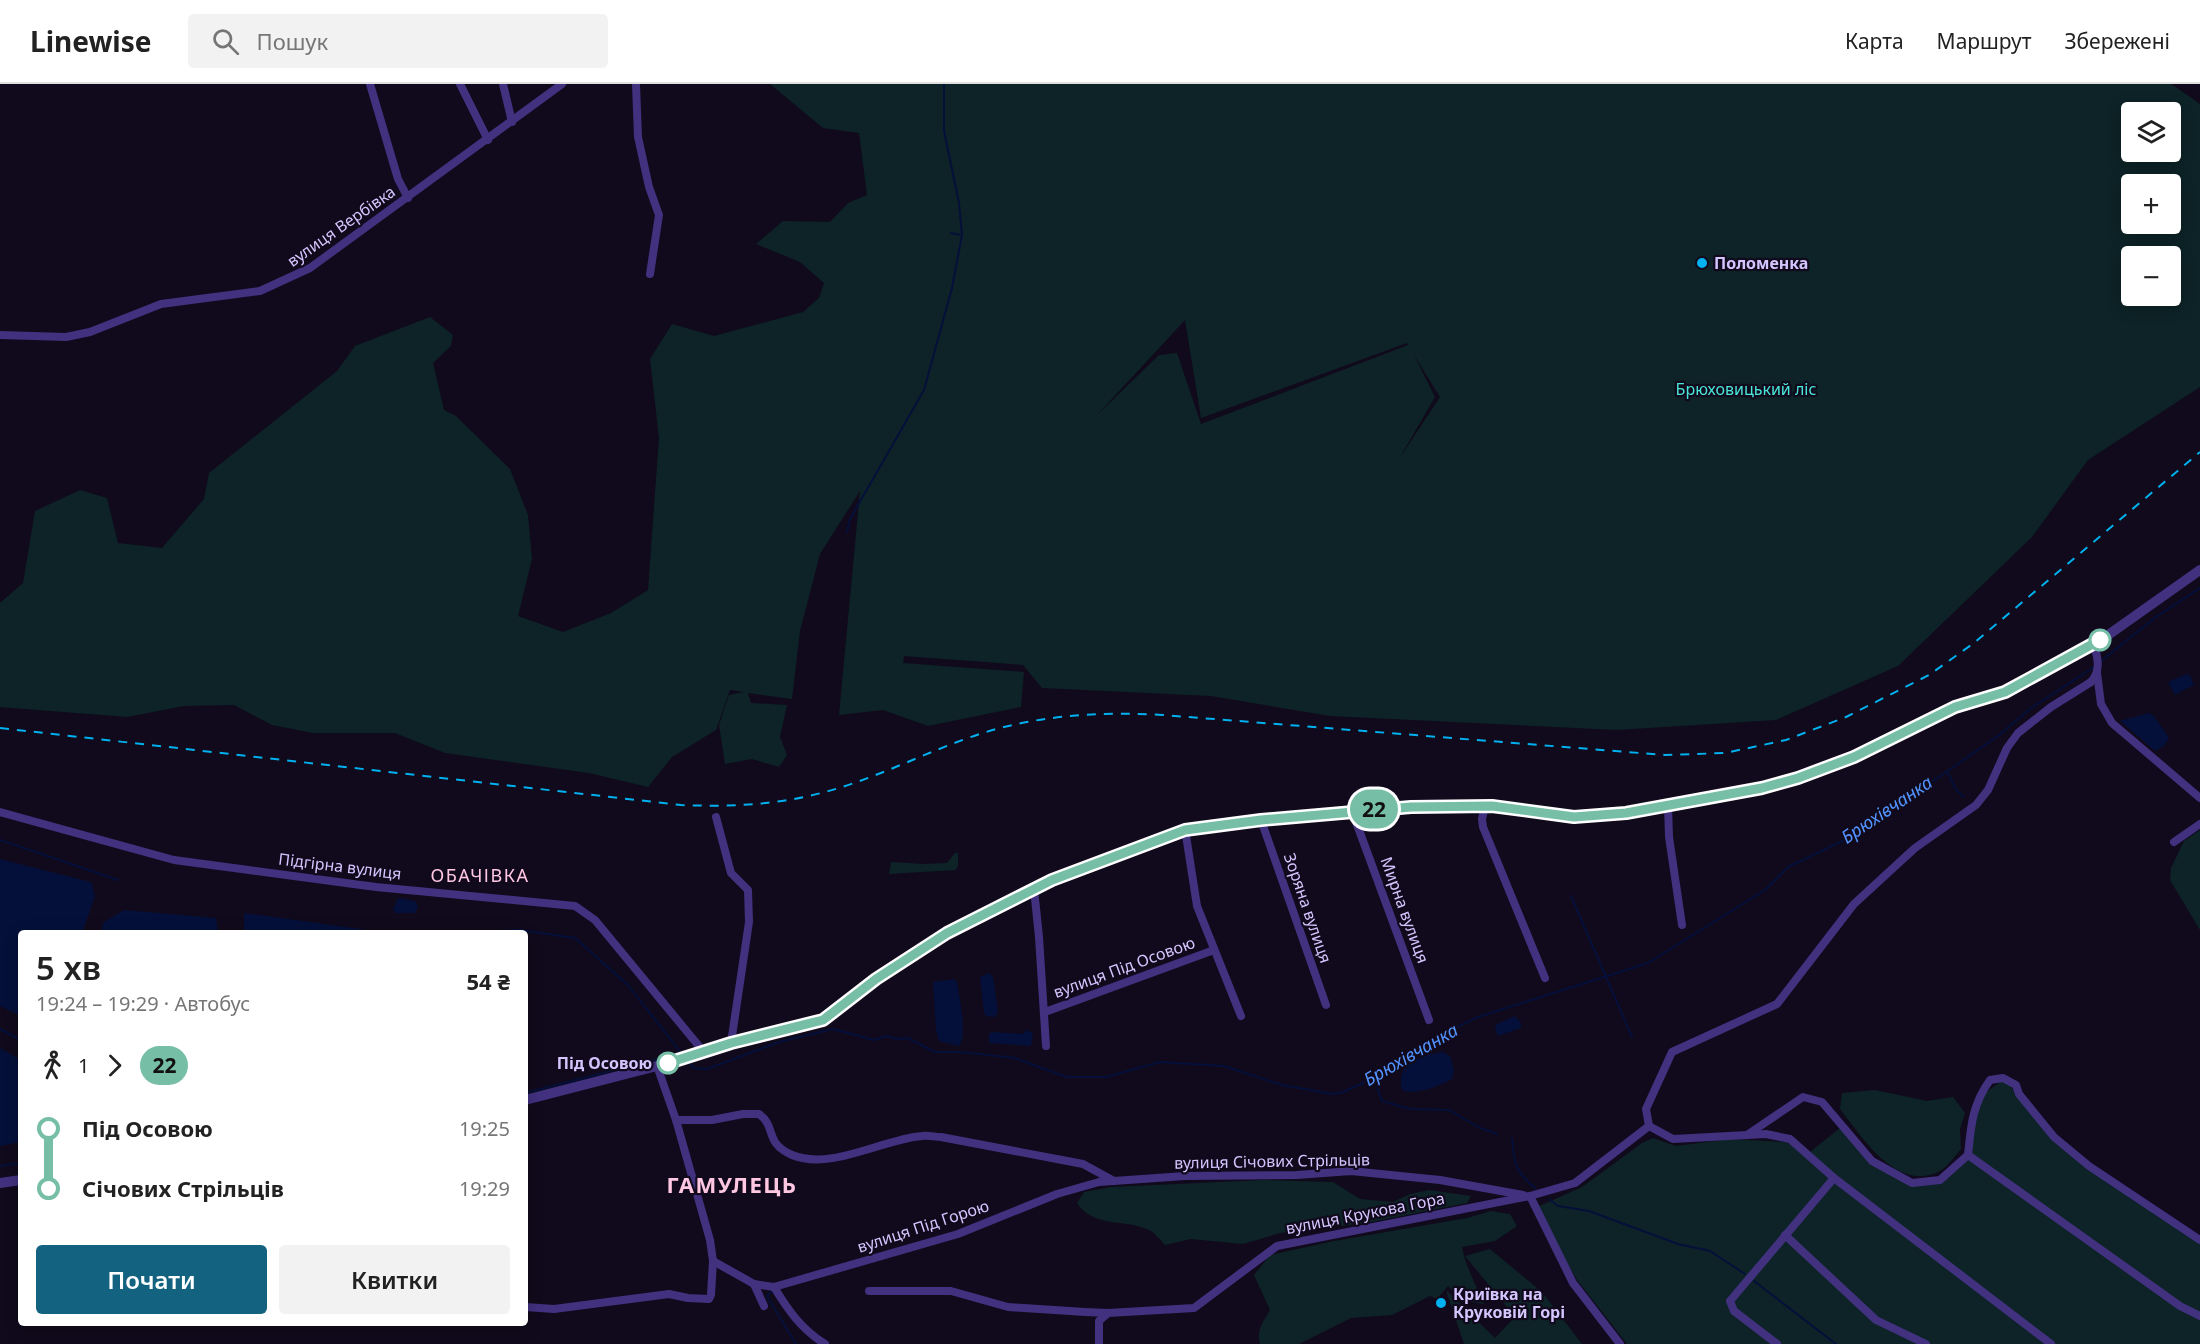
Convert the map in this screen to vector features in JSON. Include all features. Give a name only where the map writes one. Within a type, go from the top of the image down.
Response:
[{"type":"street","points":[[370,84],[398,179],[408,198]]},
{"type":"street","points":[[460,84],[488,140]]},
{"type":"street","points":[[503,84],[512,122]]},
{"type":"street","name":"вулиця Вербівка","points":[[0,335],[66,337],[90,332],[162,304],[260,291],[310,268],[562,84]]},
{"type":"street","points":[[636,84],[638,137],[649,187],[659,216],[650,274]]},
{"type":"street","points":[[528,1099],[823,1020],[876,979],[933,940],[1034,889],[1185,830],[1352,811],[1485,806],[1574,817],[1626,813],[1762,788],[1798,778],[1854,757],[1955,707],[2005,692],[2094,645],[2200,570]]},
{"type":"street","points":[[2094,645],[2101,704],[2112,723],[2200,798]]},
{"type":"street","points":[[2051,1344],[1834,1178],[1791,1139],[1766,1134],[1673,1139],[1649,1126],[1646,1109],[1672,1052],[1776,1004],[1854,904],[1915,848],[1976,805],[1988,790],[2007,748],[2018,733],[2051,707],[2091,682],[2098,672]]},
{"type":"street","points":[[1668,805],[1669,837],[1682,925]]},
{"type":"street","points":[[1485,806],[1483,826],[1545,978]]},
{"type":"street","name":"Мирна вулиця","points":[[1352,811],[1429,1020]]},
{"type":"street","name":"Підгірна вулиця","points":[[0,812],[174,860],[376,887],[575,906],[603,929],[698,1052]]},
{"type":"street","points":[[716,817],[731,873],[748,890],[750,922],[731,1043]]},
{"type":"street","name":"Зоряна вулиця","points":[[1261,820],[1326,1005]]},
{"type":"street","points":[[2174,842],[2200,824]]},
{"type":"street","points":[[1185,830],[1197,906],[1241,1016]]},
{"type":"street","name":"вулиця Під Осовою","points":[[1034,889],[1046,1046]]},
{"type":"street","name":"вулиця Під Осовою","points":[[1045,1012],[1214,950]]},
{"type":"street","points":[[528,1307],[554,1310],[669,1294],[709,1299],[713,1261],[710,1240],[676,1120],[657,1066]]},
{"type":"street","points":[[1747,1135],[1803,1097],[1822,1102],[1872,1161],[1912,1183],[1940,1180],[1968,1155],[1971,1123],[1978,1097],[1989,1080],[2003,1078],[2016,1085],[2019,1094],[2054,1137],[2089,1166],[2200,1240]]},
{"type":"street","points":[[676,1120],[712,1120],[743,1114],[759,1114],[768,1124],[776,1144],[793,1155],[820,1159],[850,1155],[923,1136],[941,1137],[1083,1164],[1114,1181]]},
{"type":"street","name":"вулиця Січових Стрільців","points":[[1114,1181],[1185,1176],[1297,1176],[1351,1171],[1440,1180],[1530,1196],[1575,1184],[1649,1126]]},
{"type":"street","points":[[1968,1155],[2180,1306],[2200,1316]]},
{"type":"street","points":[[1777,1344],[1734,1311],[1730,1301],[1834,1178]]},
{"type":"street","points":[[0,1183],[18,1180]]},
{"type":"street","name":"вулиця Під Горою","points":[[774,1287],[958,1234],[1057,1194],[1099,1182],[1114,1181]]},
{"type":"street","points":[[1530,1196],[1573,1283],[1620,1344]]},
{"type":"street","name":"вулиця Крукова Гора","points":[[869,1292],[951,1291],[1008,1306],[1108,1313],[1194,1308],[1276,1246],[1530,1196]]},
{"type":"street","points":[[1785,1235],[1875,1320],[1926,1344]]},
{"type":"street","points":[[713,1261],[754,1284],[774,1287],[792,1317],[825,1344]]},
{"type":"street","points":[[754,1284],[764,1306]]},
{"type":"street","points":[[1100,1344],[1099,1321],[1108,1313]]},
{"type":"green space","name":"Брюховицький ліс","points":[[770,84],[2171,84],[2200,104],[2200,387],[2088,460],[2032,537],[1898,666],[1776,720],[1617,730],[1330,716],[1211,696],[1042,688],[1023,665],[904,656],[903,663],[1024,672],[1021,707],[928,726],[883,710],[839,715],[860,491],[820,554],[800,631],[792,699],[748,693],[751,703],[787,705],[780,737],[787,755],[779,767],[752,759],[725,764],[719,725],[729,695],[744,692],[730,690],[716,730],[672,757],[648,787],[589,773],[445,753],[395,733],[313,733],[272,725],[234,705],[184,706],[127,717],[0,707],[0,603],[23,583],[35,511],[80,490],[107,498],[118,543],[162,548],[204,499],[209,473],[337,371],[355,346],[430,317],[453,335],[451,346],[433,363],[444,410],[456,416],[510,469],[528,515],[532,559],[518,616],[563,632],[611,613],[648,590],[659,438],[650,359],[672,324],[714,336],[803,312],[819,298],[824,283],[800,262],[756,244],[783,221],[830,222],[848,203],[867,195],[859,133],[823,128]],"holes":[[[1185,320],[1201,418],[1407,343],[1408,345],[1201,424],[1177,353],[1159,355],[1097,415]],[[1414,355],[1440,397],[1399,459],[1435,397]]]},
{"type":"green space","points":[[2200,830],[2200,930],[2170,880],[2171,868],[2184,841]]},
{"type":"green space","points":[[955,853],[958,853],[958,866],[955,870],[889,874],[891,862],[947,863]]},
{"type":"green space","points":[[2004,1079],[2068,1153],[2200,1243],[2200,1344],[1627,1344],[1577,1280],[1535,1208],[1582,1187],[1642,1143],[1653,1138],[1676,1146],[1730,1139],[1785,1142],[1810,1152],[1840,1128],[1869,1163],[1912,1186],[1942,1183],[1968,1160],[1981,1096]]},
{"type":"green space","points":[[1875,1090],[1927,1101],[1953,1097],[1965,1113],[1960,1129],[1961,1149],[1948,1165],[1938,1172],[1923,1176],[1908,1175],[1894,1168],[1870,1147],[1840,1109],[1842,1093]]},
{"type":"green space","points":[[1264,1180],[1333,1182],[1360,1199],[1393,1202],[1410,1194],[1429,1190],[1471,1196],[1467,1203],[1366,1223],[1280,1233],[1243,1244],[1191,1239],[1165,1245],[1151,1231],[1142,1227],[1092,1217],[1077,1203],[1084,1192],[1111,1187]]},
{"type":"green space","points":[[1491,1211],[1510,1214],[1517,1226],[1495,1241],[1462,1247],[1484,1304],[1464,1301],[1448,1286],[1437,1299],[1430,1296],[1392,1315],[1351,1318],[1299,1344],[1260,1344],[1260,1331],[1270,1310],[1254,1275],[1270,1255],[1334,1241],[1467,1218]]},
{"type":"green space","points":[[1490,1249],[1542,1292],[1582,1344],[1464,1344],[1446,1290],[1495,1338],[1515,1317],[1465,1256]]},
{"type":"shaded area","points":[[2187,674],[2190,675],[2194,685],[2175,695],[2168,682]]},
{"type":"shaded area","points":[[2149,713],[2154,716],[2169,738],[2164,746],[2155,751],[2120,721]]},
{"type":"shaded area","points":[[0,859],[91,882],[95,896],[83,930],[18,930],[18,1015],[0,1006]]},
{"type":"shaded area","points":[[398,898],[415,901],[418,907],[415,913],[395,913],[393,909]]},
{"type":"shaded area","points":[[124,910],[216,918],[218,930],[101,930],[104,922]]},
{"type":"shaded area","points":[[244,913],[368,930],[244,930]]},
{"type":"shaded area","points":[[989,973],[993,977],[998,1012],[995,1017],[986,1016],[984,1013],[980,977]]},
{"type":"shaded area","points":[[953,979],[957,982],[962,1015],[963,1034],[959,1046],[939,1041],[936,1031],[933,982]]},
{"type":"shaded area","points":[[1515,1016],[1521,1023],[1521,1028],[1498,1036],[1495,1027],[1497,1024]]},
{"type":"shaded area","points":[[1026,1030],[1033,1033],[1031,1046],[989,1043],[989,1034],[992,1032],[1023,1034]]},
{"type":"shaded area","points":[[0,1048],[18,1058],[18,1143],[0,1146]]},
{"type":"shaded area","points":[[1443,1052],[1450,1056],[1454,1070],[1452,1079],[1421,1091],[1402,1090],[1402,1073],[1411,1062],[1426,1055]]},
{"type":"waterway","points":[[847,532],[850,519],[924,390],[952,288],[962,235],[959,203],[944,131],[944,84]]},
{"type":"waterway","points":[[951,233],[960,235]]},
{"type":"waterway","name":"Брюхівчанка","points":[[2101,661],[2156,617],[2200,588]]},
{"type":"waterway","name":"Брюхівчанка","points":[[688,1061],[694,1068],[707,1069],[779,1042],[833,1029],[874,1040],[886,1036],[897,1039],[908,1038],[935,1052],[960,1052],[1015,1058],[1066,1077],[1106,1077],[1160,1062],[1224,1066],[1282,1085],[1333,1094],[1343,1092],[1374,1078],[1421,1045],[1478,1017],[1648,963],[1765,890],[1788,867],[1857,834],[1998,736],[2031,708],[2094,667]]},
{"type":"waterway","points":[[1947,771],[1956,790],[1964,797]]},
{"type":"waterway","points":[[0,840],[118,880]]},
{"type":"waterway","points":[[1571,896],[1632,1037]]},
{"type":"waterway","name":"Брюхівчанка","points":[[528,931],[575,938],[628,985],[682,1054]]},
{"type":"waterway","points":[[0,1029],[18,1038]]},
{"type":"waterway","points":[[528,1092],[681,1053]]},
{"type":"waterway","points":[[1374,1078],[1382,1101],[1410,1109],[1449,1110],[1480,1128],[1497,1134]]},
{"type":"waterway","points":[[1512,1138],[1517,1166],[1536,1189]]},
{"type":"waterway","points":[[0,1166],[18,1163]]},
{"type":"waterway","points":[[1549,1199],[1558,1206],[1589,1211],[1678,1244],[1710,1251],[1745,1274]]},
{"type":"waterway","points":[[1754,1281],[1836,1344]]},
{"type":"waterway","points":[[771,1292],[767,1296],[796,1344]]},
{"type":"railway","points":[[0,728],[699,806],[753,804],[789,800],[825,792],[891,769],[956,742],[1000,728],[1081,715],[1163,715],[1665,755],[1725,753],[1786,740],[1846,717],[1929,675],[1974,643],[2200,452]]},
{"type":"bus line","name":"22","points":[[668,1063],[731,1043],[799,1028],[823,1020],[834,1014],[876,979],[933,940],[1052,880],[1163,836],[1203,826],[1411,807],[1492,806],[1574,817],[1626,813],[1762,788],[1798,778],[1854,757],[1955,707],[2005,692],[2100,640]]},
{"type":"place","name":"Поломенка","points":[[1702,263]]},
{"type":"place","name":"Під Осовою","points":[[668,1063]]},
{"type":"place","name":"Криївка на Круковій Горі","points":[[1441,1303]]},
{"type":"district","name":"ОБАЧІВКА","points":[[480,876]]},
{"type":"district","name":"ГАМУЛЕЦЬ","points":[[732,1185]]}]
